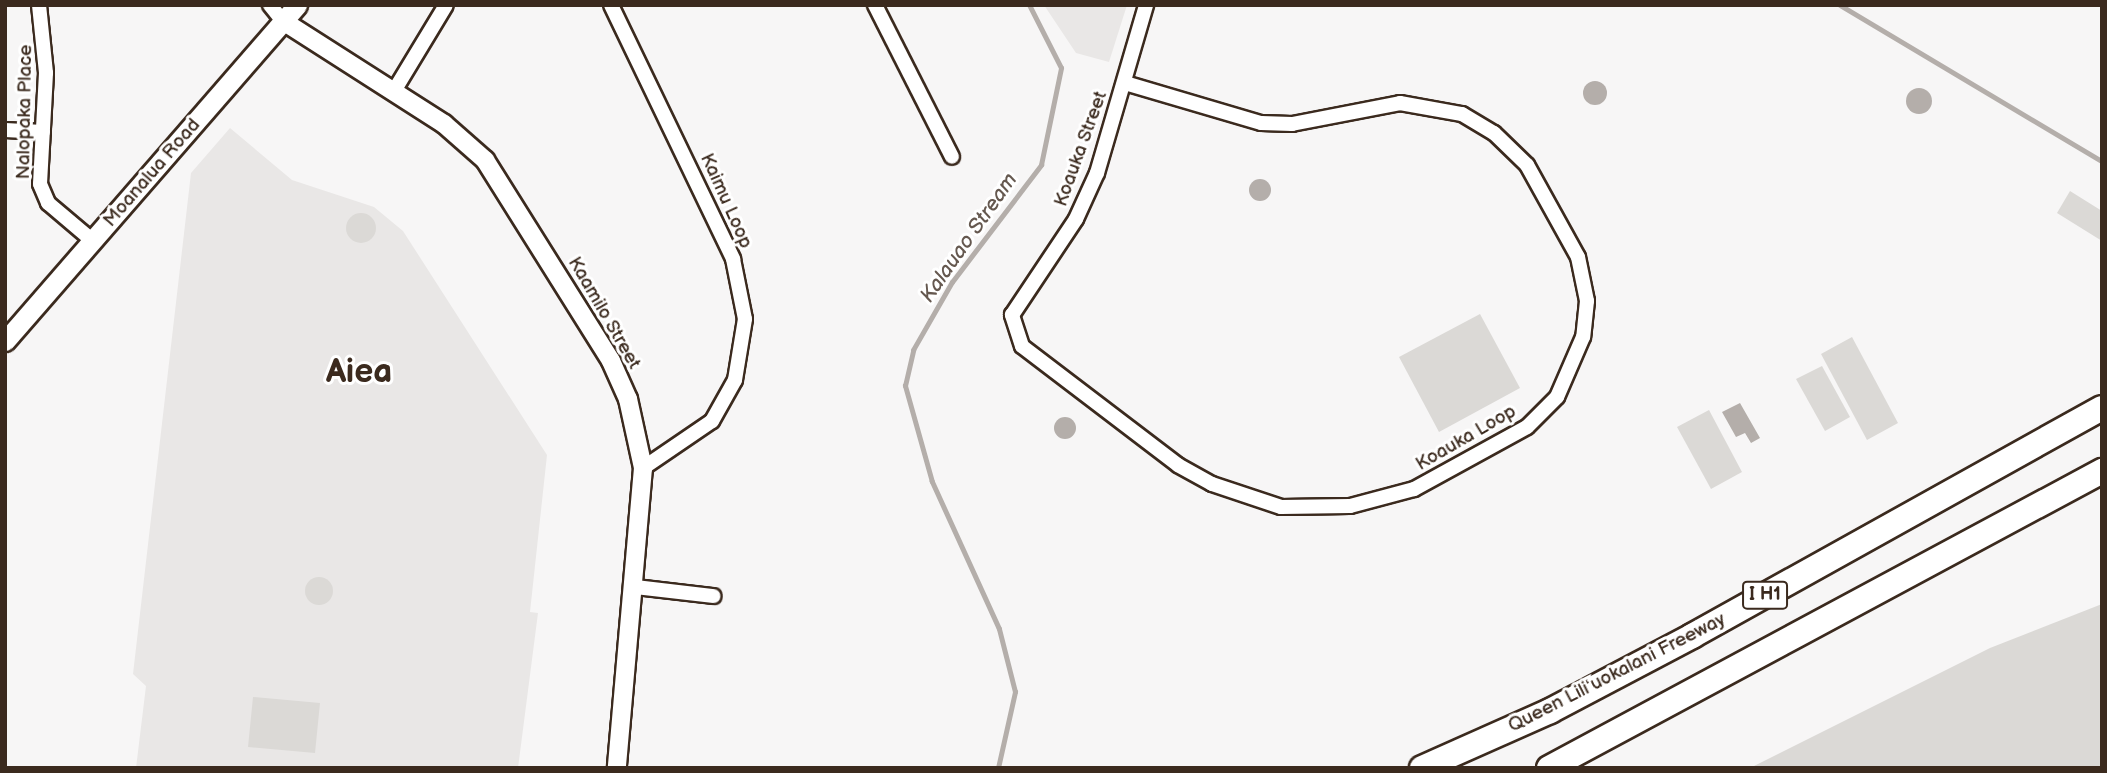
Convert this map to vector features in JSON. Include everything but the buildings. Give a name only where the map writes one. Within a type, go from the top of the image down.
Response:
[{"type":"highway","name":"Queen Liliʻuokalani Freeway","points":[[1422,768],[1657,655],[2102,408]]},
{"type":"highway","name":"I H1","points":[[1549,768],[2102,471]]},
{"type":"main road","name":"Moanalua Road","points":[[5,341],[297,5]]},
{"type":"street","name":"Nalopaka Place","points":[[39,5],[46,37],[40,184],[48,202],[93,241]]},
{"type":"street","name":"Kaamilo Street","points":[[270,5],[283,21],[394,91],[485,160],[611,361],[628,400],[643,468],[636,587],[617,768]]},
{"type":"street","points":[[394,91],[446,5]]},
{"type":"street","name":"Kaimu Loop","points":[[611,5],[733,259],[745,319],[735,380],[712,421],[643,468]]},
{"type":"street","points":[[875,5],[952,157]]},
{"type":"street","name":"Koauka Street","points":[[1012,331],[1020,300],[1076,219],[1125,82],[1146,5]]},
{"type":"street","name":"Koauka Loop","points":[[1012,331],[1032,355],[1178,464],[1212,484],[1281,507],[1350,506],[1414,489],[1527,427],[1557,397],[1575,365],[1587,301],[1578,257],[1527,165],[1494,133],[1462,114],[1410,103],[1292,124],[1261,123],[1125,82]]},
{"type":"street","points":[[5,130],[43,132]]},
{"type":"street","points":[[636,587],[713,596]]},
{"type":"shaded area","points":[[1044,5],[1127,5],[1109,62],[1076,53]]},
{"type":"shaded area","points":[[1590,81],[1600,81],[1607,88],[1607,98],[1600,105],[1590,105],[1583,98],[1583,88]]},
{"type":"shaded area","points":[[1919,88],[1928,92],[1932,101],[1928,110],[1919,114],[1910,110],[1906,101],[1910,92]]},
{"type":"shaded area","points":[[230,128],[292,180],[374,207],[403,231],[547,455],[530,612],[538,613],[518,768],[136,768],[146,686],[133,674],[191,173]]},
{"type":"shaded area","points":[[1260,179],[1268,182],[1271,190],[1268,198],[1260,201],[1252,198],[1249,190],[1252,182]]},
{"type":"shaded area","points":[[2070,191],[2102,211],[2102,241],[2057,213]]},
{"type":"shaded area","points":[[361,213],[371,218],[376,228],[371,238],[361,243],[351,238],[346,228],[351,218]]},
{"type":"shaded area","points":[[1480,314],[1520,388],[1439,432],[1399,357]]},
{"type":"shaded area","points":[[1852,337],[1898,423],[1867,440],[1821,354]]},
{"type":"shaded area","points":[[1822,366],[1850,417],[1825,431],[1796,379]]},
{"type":"shaded area","points":[[1740,403],[1760,438],[1751,443],[1745,433],[1736,437],[1722,412]]},
{"type":"shaded area","points":[[1709,410],[1742,472],[1711,489],[1677,427]]},
{"type":"shaded area","points":[[1065,417],[1073,420],[1076,428],[1073,436],[1065,439],[1057,436],[1054,428],[1057,420]]},
{"type":"shaded area","points":[[319,577],[329,581],[333,591],[329,601],[319,605],[309,601],[305,591],[309,581]]},
{"type":"shaded area","points":[[2102,604],[2102,768],[1750,768],[1990,648]]},
{"type":"shaded area","points":[[253,697],[320,703],[315,753],[248,747]]},
{"type":"waterway","name":"Kalauao Stream","points":[[998,768],[1015,692],[999,629],[932,482],[905,386],[913,350],[952,282],[1041,165],[1061,68],[1029,5]]},
{"type":"waterway","points":[[1840,5],[2102,161]]},
{"type":"district","name":"Aiea","points":[[359,373]]}]
